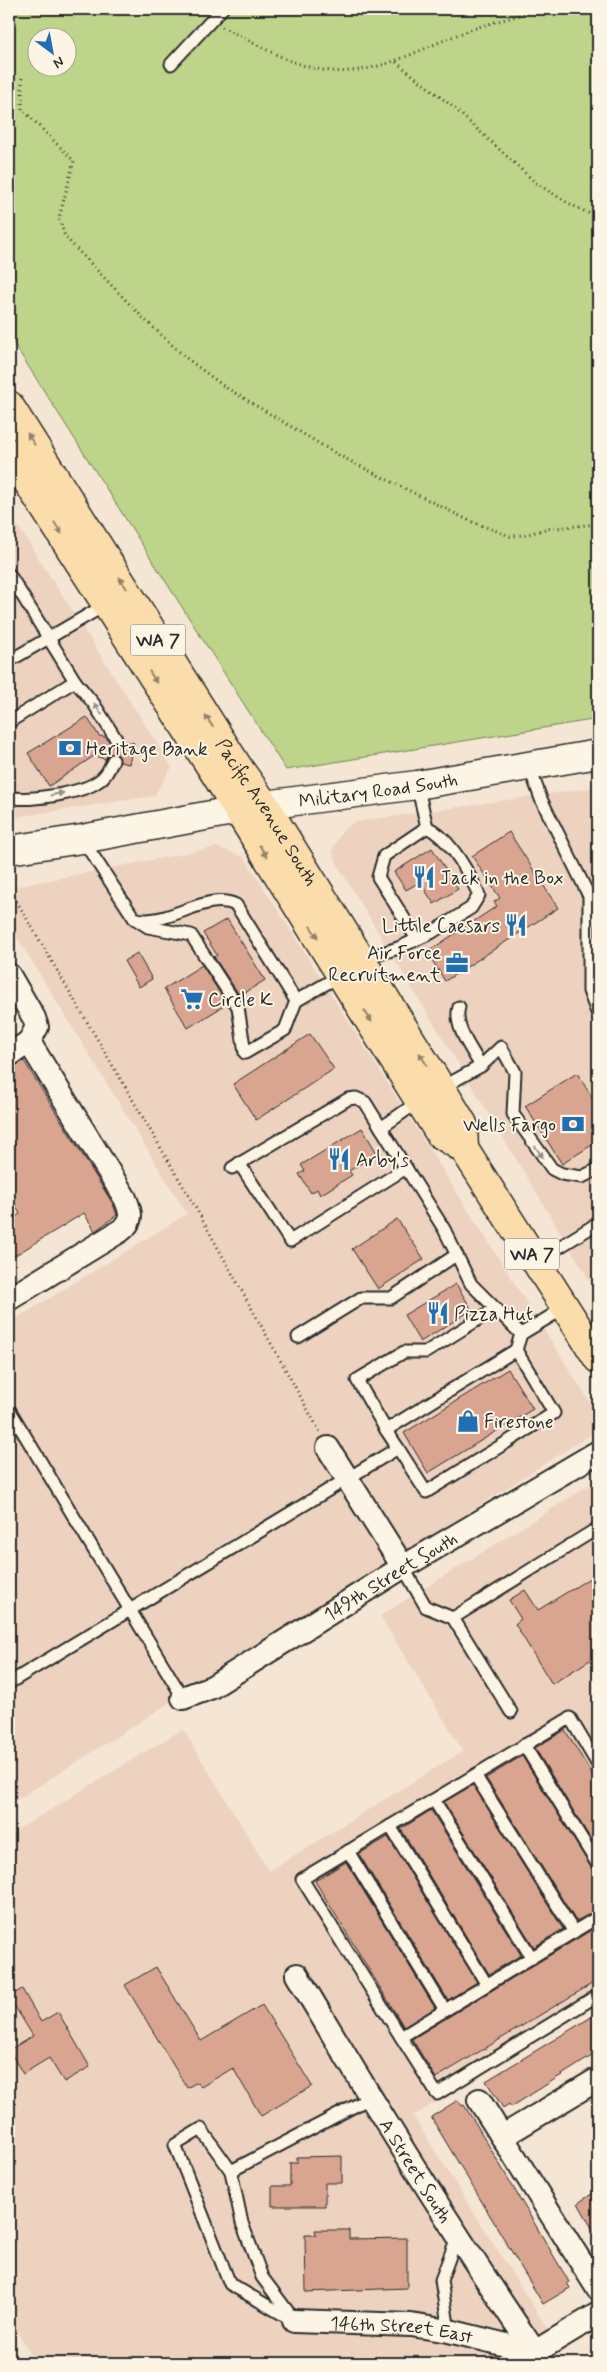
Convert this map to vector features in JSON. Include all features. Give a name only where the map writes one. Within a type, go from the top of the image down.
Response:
[{"type":"main road","name":"Pacific Avenue South","points":[[9,404],[240,770],[265,805],[352,967],[431,1094],[463,1124],[464,1149],[598,1359]]},
{"type":"main road","name":"Pacific Avenue South","points":[[9,453],[238,810],[352,967]]},
{"type":"main road","name":"Military Road South","points":[[9,850],[82,839],[265,805],[418,785],[598,754]]},
{"type":"street","points":[[9,975],[34,1018],[37,1027],[29,1042],[9,1055]]},
{"type":"street","points":[[9,1299],[120,1231],[128,1225],[131,1218],[130,1210],[124,1198],[29,1042]]},
{"type":"street","points":[[328,1448],[403,1567]]},
{"type":"street","name":"149th Street South","points":[[183,1698],[212,1687],[403,1567],[598,1452]]},
{"type":"street","name":"A Street South","points":[[297,1975],[370,2098],[536,2358]]},
{"type":"street","points":[[502,2136],[598,2079]]},
{"type":"street","points":[[480,2100],[598,2289]]},
{"type":"street","points":[[536,2358],[598,2314]]},
{"type":"street","name":"146th Street East","points":[[294,2321],[411,2325],[449,2331],[536,2358]]},
{"type":"lane","points":[[171,64],[222,9]]},
{"type":"lane","points":[[9,574],[75,681],[94,704],[116,739]]},
{"type":"lane","points":[[9,661],[107,604]]},
{"type":"lane","points":[[9,722],[75,681]]},
{"type":"lane","points":[[9,797],[29,799],[87,788],[107,774],[113,760]]},
{"type":"lane","points":[[529,766],[541,799],[589,896],[589,992],[598,1015]]},
{"type":"lane","points":[[418,785],[427,827]]},
{"type":"lane","points":[[82,839],[134,918],[148,926],[191,935],[238,1007],[245,1053],[286,1030],[296,1001],[352,967],[417,939],[471,908],[479,895],[471,878],[440,833],[427,827]]},
{"type":"lane","points":[[417,939],[378,877],[384,856],[427,827]]},
{"type":"lane","points":[[134,918],[148,921],[212,903],[233,904],[238,908],[296,1001]]},
{"type":"lane","points":[[459,1007],[457,1014],[462,1029],[481,1066]]},
{"type":"lane","points":[[381,1128],[431,1094],[481,1066],[500,1047],[515,1076],[513,1114],[552,1169],[562,1174],[582,1177],[598,1168]]},
{"type":"lane","points":[[406,1168],[290,1241],[235,1165],[348,1099],[356,1098],[366,1102],[444,1229],[471,1284],[521,1334]]},
{"type":"lane","points":[[537,1261],[598,1223]]},
{"type":"lane","points":[[298,1338],[361,1298],[391,1298],[456,1255]]},
{"type":"lane","points":[[386,1430],[516,1350],[521,1334],[566,1307]]},
{"type":"lane","points":[[495,1309],[426,1352],[404,1352],[357,1380],[386,1430],[426,1492],[554,1413],[516,1350]]},
{"type":"lane","points":[[9,1409],[183,1698]]},
{"type":"lane","points":[[9,1683],[398,1448]]},
{"type":"lane","points":[[453,1618],[598,1528]]},
{"type":"lane","points":[[403,1567],[426,1607],[453,1618],[511,1712]]},
{"type":"lane","points":[[598,1765],[570,1718],[302,1879],[437,2094],[598,1995]]},
{"type":"lane","points":[[524,1746],[598,1865]]},
{"type":"lane","points":[[475,1775],[574,1932]]},
{"type":"lane","points":[[434,1800],[532,1958]]},
{"type":"lane","points":[[390,1826],[487,1985]]},
{"type":"lane","points":[[348,1852],[446,2010]]},
{"type":"lane","points":[[401,2038],[598,1917]]},
{"type":"lane","points":[[231,2171],[370,2098]]},
{"type":"lane","points":[[201,2128],[231,2171],[242,2223],[262,2277],[294,2321],[230,2284],[175,2145],[201,2128]]},
{"type":"lane","points":[[449,2331],[441,2280],[457,2237]]},
{"type":"path","points":[[210,22],[292,61],[331,71],[359,70],[396,62],[463,32],[538,9]]},
{"type":"path","points":[[396,62],[453,107],[536,183],[568,203],[598,218]]},
{"type":"path","points":[[22,78],[22,109],[74,161],[59,218],[65,237],[142,317],[185,357],[225,386],[340,456],[470,521],[510,536],[525,535],[544,529],[598,524]]},
{"type":"path","points":[[9,888],[197,1210],[328,1448]]},
{"type":"shaded area","points":[[9,512],[172,767],[154,796],[9,818]]},
{"type":"shaded area","points":[[598,787],[598,1294],[338,866],[332,850],[342,831],[354,822]]},
{"type":"shaded area","points":[[217,847],[244,857],[598,1415],[598,1430],[9,1805],[9,1323],[187,1214],[9,924],[9,888]]},
{"type":"shaded area","points":[[598,1480],[598,2002],[413,2116],[553,2338],[512,2363],[36,2363],[9,2318],[9,1835],[183,1729],[269,1871],[463,1751],[380,1616]]},
{"type":"green space","points":[[9,9],[598,9],[598,719],[286,770],[9,336]]},
{"type":"building","points":[[87,717],[99,736],[106,737],[112,745],[120,746],[123,741],[134,743],[129,764],[120,762],[119,756],[116,753],[109,754],[105,759],[94,756],[49,786],[28,753]]},
{"type":"building","points":[[509,832],[558,908],[445,981],[427,952],[497,906],[494,902],[500,898],[472,856]]},
{"type":"building","name":"Jack in the Box","points":[[432,848],[458,889],[434,904],[420,882],[406,890],[394,872]]},
{"type":"building","points":[[227,919],[265,980],[240,996],[214,957],[217,955],[203,933]]},
{"type":"building","points":[[137,953],[152,979],[139,987],[124,961]]},
{"type":"building","name":"Circle K","points":[[202,965],[227,1004],[188,1028],[164,989]]},
{"type":"building","points":[[310,1034],[334,1069],[256,1120],[233,1084]]},
{"type":"building","points":[[24,1061],[113,1204],[117,1215],[95,1231],[84,1213],[9,1259],[9,1221],[20,1214],[9,1193],[9,1068]]},
{"type":"building","points":[[577,1073],[598,1107],[598,1141],[562,1164],[525,1106]]},
{"type":"building","name":"Arby's","points":[[362,1128],[377,1153],[349,1171],[352,1175],[320,1195],[317,1189],[311,1193],[299,1174],[305,1171],[301,1165]]},
{"type":"building","points":[[397,1219],[424,1259],[378,1289],[352,1249]]},
{"type":"building","name":"Pizza Hut","points":[[456,1284],[472,1310],[420,1342],[404,1315]]},
{"type":"building","name":"Firestone","points":[[508,1369],[533,1409],[428,1473],[404,1433]]},
{"type":"building","points":[[598,1573],[598,1655],[552,1684],[515,1624],[521,1619],[509,1600],[525,1590],[538,1610]]},
{"type":"building","points":[[565,1730],[598,1784],[598,1851],[535,1748]]},
{"type":"building","points":[[522,1756],[592,1869],[598,1872],[598,1910],[576,1921],[486,1778]]},
{"type":"building","points":[[473,1785],[563,1929],[534,1947],[444,1802]]},
{"type":"building","points":[[431,1810],[521,1955],[489,1974],[401,1829]]},
{"type":"building","points":[[388,1837],[477,1982],[448,2000],[359,1854]]},
{"type":"building","points":[[346,1862],[435,2008],[404,2027],[315,1881]]},
{"type":"building","points":[[598,1926],[598,1980],[436,2078],[412,2039]]},
{"type":"building","points":[[156,1967],[201,2041],[262,2005],[312,2086],[261,2116],[233,2068],[201,2087],[197,2082],[187,2088],[125,1985]]},
{"type":"building","points":[[22,1989],[41,2022],[58,2012],[90,2067],[64,2082],[49,2058],[23,2074],[9,2050],[33,2036],[9,1997]]},
{"type":"building","points":[[598,2013],[598,2052],[511,2107],[509,2104],[503,2108],[486,2081]]},
{"type":"building","points":[[458,2100],[462,2106],[464,2105],[476,2124],[569,2282],[567,2283],[570,2288],[543,2304],[431,2117]]},
{"type":"building","points":[[342,2156],[342,2183],[325,2183],[325,2206],[272,2206],[272,2186],[290,2186],[290,2163],[297,2163],[297,2157]]},
{"type":"building","points":[[598,2190],[598,2239],[578,2203]]},
{"type":"building","points":[[315,2230],[349,2230],[349,2239],[407,2238],[407,2288],[306,2292],[305,2235],[316,2235]]},
{"type":"place","name":"Heritage Bank","points":[[70,748]]},
{"type":"place","name":"Jack in the Box","points":[[424,877]]},
{"type":"place","name":"Little Caesars","points":[[516,925]]},
{"type":"place","name":"Air Force Recruitment","points":[[457,963]]},
{"type":"place","name":"Circle K","points":[[192,999]]},
{"type":"place","name":"Wells Fargo","points":[[573,1124]]},
{"type":"place","name":"Arby's","points":[[339,1159]]},
{"type":"place","name":"Pizza Hut","points":[[438,1313]]},
{"type":"place","name":"Firestone","points":[[468,1421]]}]
